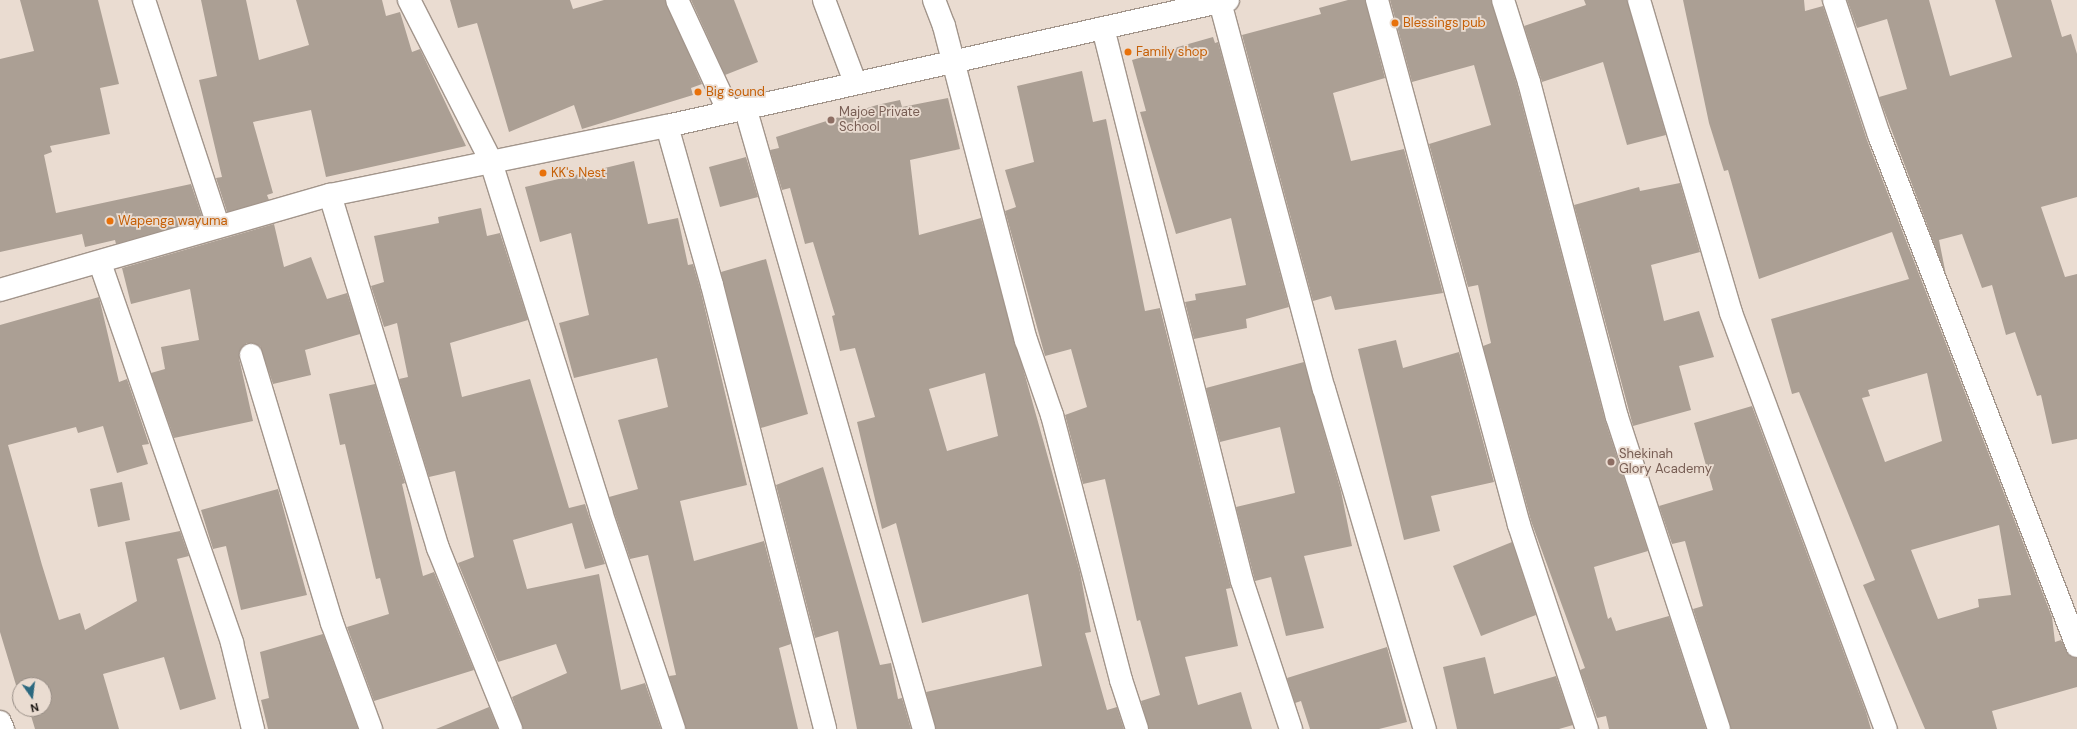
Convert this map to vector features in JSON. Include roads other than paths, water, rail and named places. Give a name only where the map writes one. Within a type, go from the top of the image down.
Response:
[{"type":"street","points":[[144,0],[218,225]]},
{"type":"street","points":[[409,0],[490,160],[603,520],[674,729]]},
{"type":"street","points":[[677,0],[736,109],[924,729]]},
{"type":"street","points":[[824,0],[855,82]]},
{"type":"street","points":[[934,0],[1137,729]]},
{"type":"street","points":[[1377,0],[1519,525],[1587,729]]},
{"type":"street","points":[[1503,0],[1529,82],[1616,417],[1719,729]]},
{"type":"street","points":[[1639,0],[1731,313],[1886,729]]},
{"type":"street","points":[[1834,0],[1879,135],[2077,646]]},
{"type":"street","points":[[0,290],[100,263],[218,225],[330,194],[490,160],[667,126],[855,82],[1224,1],[1324,389],[1425,729]]},
{"type":"street","points":[[1103,28],[1242,581],[1291,729]]},
{"type":"street","points":[[667,126],[716,300],[826,729]]},
{"type":"street","points":[[330,194],[438,548],[511,729]]},
{"type":"street","points":[[100,263],[232,643],[253,729]]},
{"type":"street","points":[[251,356],[332,623],[371,729]]},
{"type":"street","points":[[0,722],[3,729]]},
{"type":"place","name":"Blessings pub","points":[[1395,23]]},
{"type":"place","name":"Family shop","points":[[1128,52]]},
{"type":"place","name":"Big sound","points":[[698,92]]},
{"type":"place","name":"Majoe Private School","points":[[831,120]]},
{"type":"place","name":"KK's Nest","points":[[543,173]]},
{"type":"place","name":"Wapenga wayuma","points":[[110,221]]},
{"type":"place","name":"Shekinah Glory Academy","points":[[1611,462]]}]
